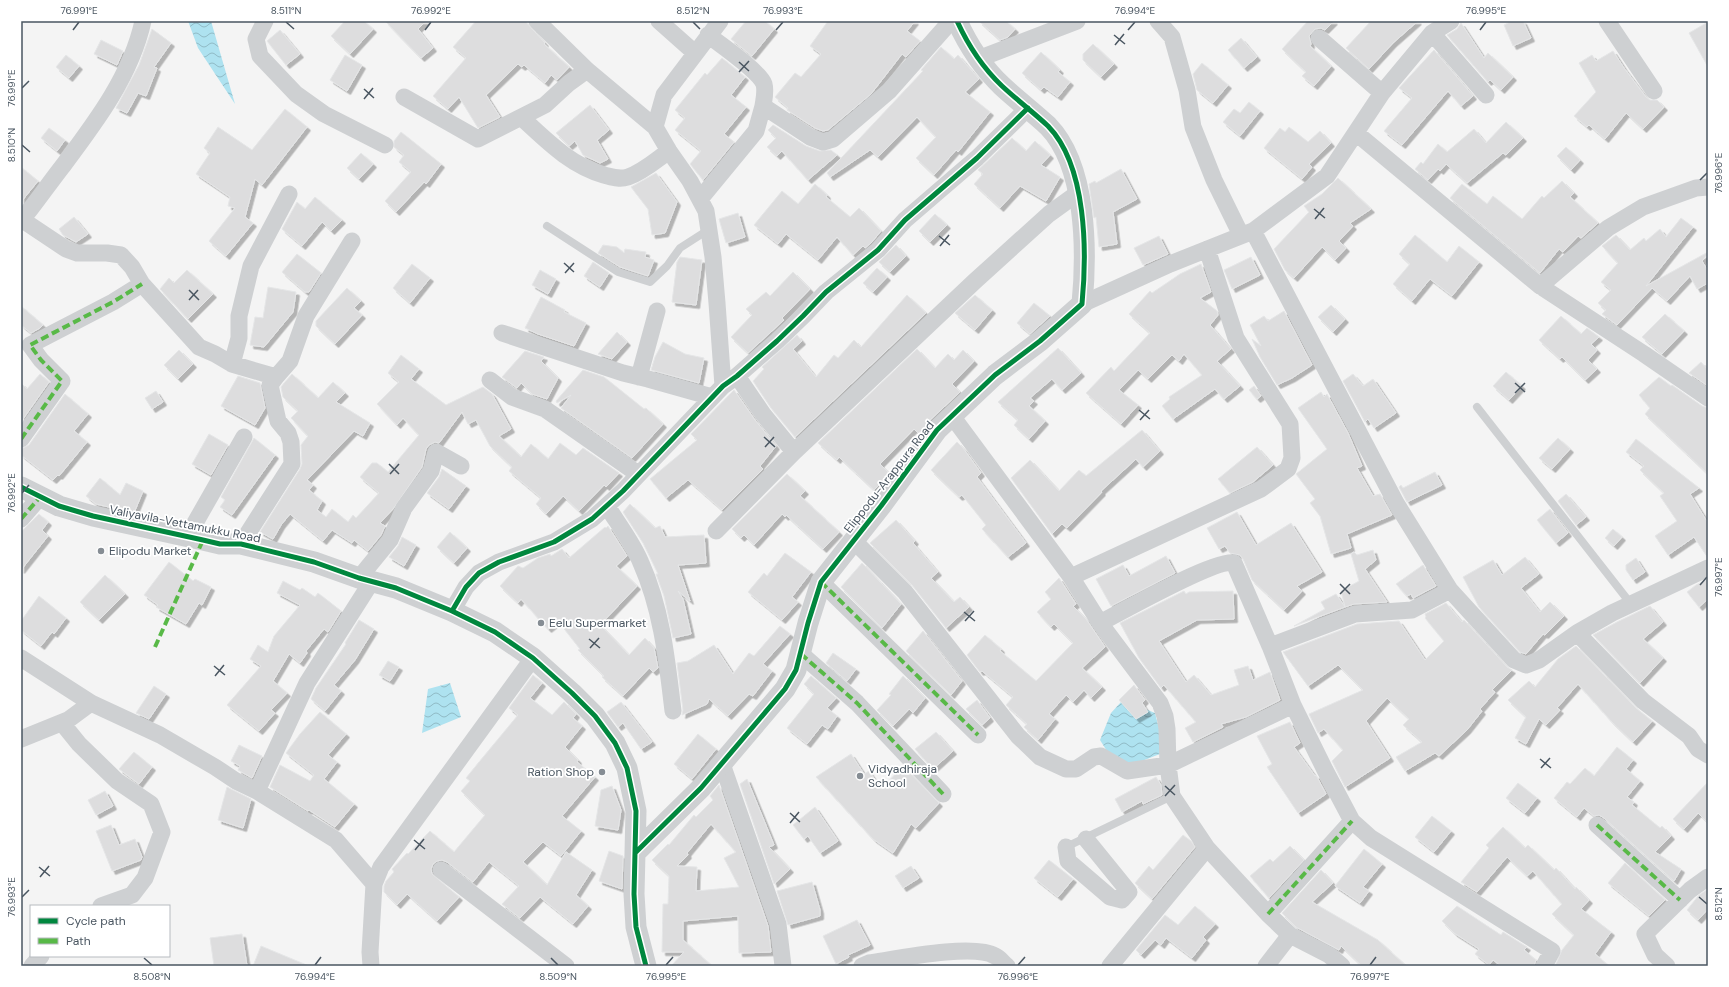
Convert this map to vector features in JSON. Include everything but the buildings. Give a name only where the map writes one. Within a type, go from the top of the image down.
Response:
[{"type":"street","points":[[143,21],[139,38],[118,86],[91,128],[21,220],[66,249],[77,253],[107,252],[121,255],[132,267],[142,284],[199,347],[232,364],[276,377]]},
{"type":"street","points":[[266,21],[256,39],[260,56],[296,94],[324,114],[385,145]]},
{"type":"street","points":[[537,21],[586,70],[655,127],[669,151],[690,181],[706,211],[717,303],[718,391]]},
{"type":"street","points":[[659,21],[695,53]]},
{"type":"street","points":[[655,127],[664,95],[720,21]]},
{"type":"street","points":[[763,106],[810,137],[823,142],[833,139],[889,91],[951,21]]},
{"type":"street","points":[[957,21],[965,38],[978,59],[1001,85],[1049,127],[1066,150],[1078,193],[1085,242],[1085,270],[1082,304],[1170,264],[1247,233],[1327,176],[1382,93],[1432,33],[1451,21]]},
{"type":"street","points":[[978,59],[1077,21]]},
{"type":"street","points":[[1158,21],[1172,37],[1187,90],[1193,127],[1214,180],[1247,233],[1396,503],[1450,590],[1514,660],[1526,665],[1540,660],[1577,633],[1632,604],[1708,568]]},
{"type":"street","points":[[1607,21],[1654,91]]},
{"type":"street","points":[[1432,33],[1486,95]]},
{"type":"street","points":[[700,199],[756,131],[765,94],[764,84],[746,64],[708,36]]},
{"type":"street","points":[[1319,38],[1382,93]]},
{"type":"street","points":[[404,97],[478,139],[545,105],[586,70]]},
{"type":"street","points":[[452,611],[466,587],[479,573],[499,562],[554,542],[592,519],[607,506],[718,391],[737,376],[803,316],[826,292],[878,250],[905,220],[977,158],[1028,108]]},
{"type":"street","points":[[522,118],[557,151],[596,173],[617,179],[627,178],[641,171],[669,151]]},
{"type":"street","points":[[1356,133],[1540,286],[1708,398]]},
{"type":"street","points":[[1540,286],[1608,228],[1643,207],[1696,188],[1708,187]]},
{"type":"street","points":[[716,531],[794,452],[1004,255],[1049,214],[1078,193]]},
{"type":"street","points":[[232,364],[239,338],[240,316],[251,266],[288,194]]},
{"type":"street","points":[[241,544],[292,464],[291,442],[288,433],[278,421],[270,385],[290,361],[306,316],[352,241]]},
{"type":"street","points":[[1071,577],[1261,490],[1288,469],[1292,458],[1290,424],[1236,338],[1207,249]]},
{"type":"street","points":[[21,438],[62,381],[41,360],[30,345],[113,302],[142,284]]},
{"type":"street","name":"Elippodu-Arappura Road","points":[[636,852],[667,822],[722,764],[785,689],[796,670],[808,623],[821,582],[881,506],[937,430],[994,375],[1040,341],[1082,304]]},
{"type":"street","points":[[639,377],[657,311]]},
{"type":"street","points":[[502,333],[623,373],[718,391]]},
{"type":"street","points":[[737,376],[763,414],[794,452]]},
{"type":"street","points":[[490,380],[512,397],[545,409],[638,474]]},
{"type":"street","points":[[952,416],[1071,577],[1100,622],[1160,702],[1168,729],[1168,765],[1172,796],[1207,848],[1268,914],[1290,935],[1329,956],[1342,966]]},
{"type":"street","points":[[188,537],[244,437]]},
{"type":"street","points":[[257,791],[307,683],[365,580],[390,540],[404,508],[431,472],[436,452],[461,466]]},
{"type":"street","name":"Valiyavila-Vettamukku Road","points":[[21,487],[59,506],[93,516],[220,544],[241,544],[314,562],[365,580],[396,588],[452,611],[495,632],[533,658],[595,716],[615,743],[627,768],[636,811],[634,894],[636,927],[646,966]]},
{"type":"street","points":[[21,519],[40,497]]},
{"type":"street","points":[[607,506],[641,562],[654,595],[663,632],[673,711]]},
{"type":"street","points":[[853,540],[905,592],[1018,736],[1040,757],[1066,769],[1076,769],[1094,757],[1101,756],[1128,771],[1168,765],[1293,705]]},
{"type":"street","points":[[1100,622],[1166,588],[1218,564],[1229,562],[1234,563],[1270,646],[1293,705],[1352,821],[1371,838],[1552,952],[1544,966]]},
{"type":"street","points":[[821,582],[978,736]]},
{"type":"street","points":[[1270,646],[1355,614],[1412,610],[1450,590]]},
{"type":"street","points":[[1577,633],[1644,701],[1689,736],[1698,749],[1708,755]]},
{"type":"street","points":[[801,654],[857,702],[943,794]]},
{"type":"street","points":[[21,658],[91,703],[160,735],[236,781],[257,791],[336,840],[374,884]]},
{"type":"street","points":[[371,966],[370,952],[374,884],[385,862],[533,658]]},
{"type":"street","points":[[21,739],[62,723],[91,703]]},
{"type":"street","points":[[62,723],[80,744],[117,781],[151,804],[162,832],[145,878],[132,895],[104,905]]},
{"type":"street","points":[[722,764],[778,924],[783,966]]},
{"type":"street","points":[[636,811],[656,821],[667,822]]},
{"type":"street","points":[[1268,914],[1352,821]]},
{"type":"street","points":[[1597,825],[1680,900]]},
{"type":"street","points":[[1066,848],[1068,861],[1110,897],[1122,900],[1129,892],[1086,839]]},
{"type":"street","points":[[1110,966],[1207,848]]},
{"type":"street","points":[[441,870],[566,966]]},
{"type":"street","points":[[1667,966],[1655,955],[1645,934],[1690,890],[1708,877]]},
{"type":"street","points":[[1266,966],[1290,935]]},
{"type":"street","points":[[862,966],[869,963],[958,950],[995,955],[1007,966]]},
{"type":"street","points":[[32,966],[40,957]]},
{"type":"lane","points":[[547,226],[618,272],[650,282],[667,266],[680,248],[708,230]]},
{"type":"lane","points":[[1477,407],[1632,604]]},
{"type":"lane","points":[[1066,848],[1172,796]]},
{"type":"water","points":[[188,21],[211,21],[235,104],[198,48]]},
{"type":"water","points":[[450,683],[461,717],[422,733],[428,689]]},
{"type":"water","points":[[1121,702],[1138,706],[1155,713],[1165,752],[1129,766],[1110,756],[1100,740],[1111,713]]},
{"type":"marked path","points":[[21,439],[62,381],[41,360],[30,345],[113,302],[142,284]]},
{"type":"marked path","points":[[21,519],[40,497]]},
{"type":"marked path","points":[[155,647],[203,540]]},
{"type":"marked path","points":[[821,582],[978,735]]},
{"type":"marked path","points":[[801,654],[857,703],[943,794]]},
{"type":"marked path","points":[[1268,914],[1352,821]]},
{"type":"marked path","points":[[1597,825],[1680,900]]},
{"type":"cycle path","points":[[636,852],[701,788],[785,689],[796,670],[808,623],[821,582],[881,506],[937,430],[995,375],[1040,341],[1082,304],[1084,283],[1084,235],[1082,210],[1070,163],[1061,143],[1048,126],[988,72],[966,39],[957,21]]},
{"type":"cycle path","points":[[452,611],[466,587],[479,573],[499,562],[554,542],[592,519],[623,491],[723,386],[737,376],[777,341],[826,292],[878,250],[905,220],[977,158],[1028,108]]},
{"type":"cycle path","points":[[21,487],[59,506],[93,516],[220,544],[241,544],[314,562],[359,578],[396,588],[452,611],[495,632],[533,658],[595,716],[615,743],[627,768],[636,811],[634,894],[636,927],[646,966]]},
{"type":"place","name":"Elipodu Market","points":[[101,551]]},
{"type":"place","name":"Eelu Supermarket","points":[[541,623]]},
{"type":"place","name":"Ration Shop","points":[[602,772]]},
{"type":"place","name":"Vidyadhiraja School","points":[[860,776]]}]
